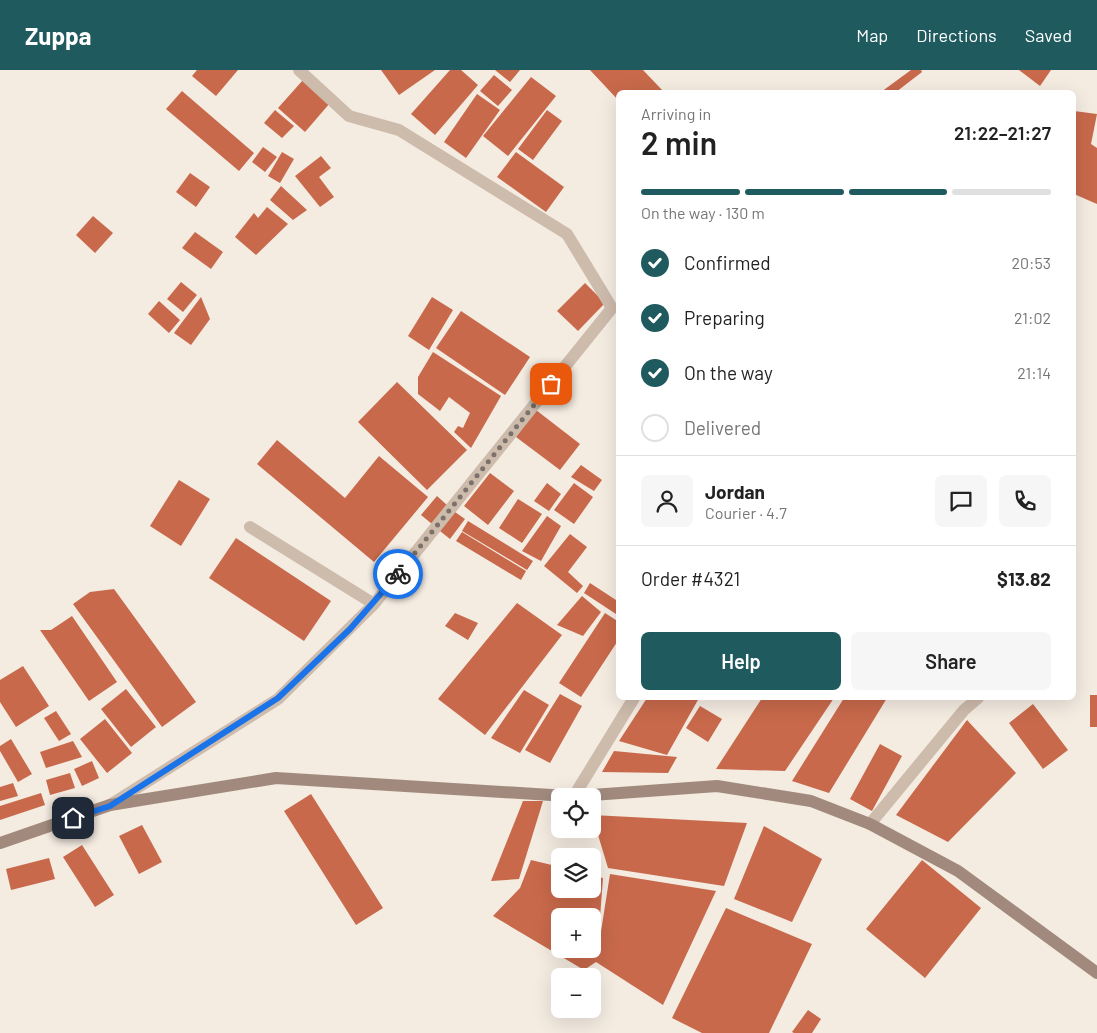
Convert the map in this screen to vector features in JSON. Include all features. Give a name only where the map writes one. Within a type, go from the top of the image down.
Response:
[{"type":"street","points":[[110,806],[278,698],[374,604],[612,308],[567,234],[399,130],[350,116],[300,70]]},
{"type":"street","points":[[250,527],[374,604]]},
{"type":"street","points":[[579,788],[633,700]]},
{"type":"street","points":[[870,824],[964,710],[976,700]]},
{"type":"street","points":[[0,843],[110,806],[276,778],[551,795]]},
{"type":"street","points":[[601,794],[717,786],[811,801],[870,824],[958,871],[1097,973]]},
{"type":"building","points":[[197,70],[238,70],[216,96],[192,76]]},
{"type":"building","points":[[381,70],[435,70],[399,95]]},
{"type":"building","points":[[450,70],[461,70],[478,85],[435,135],[411,114]]},
{"type":"building","points":[[495,70],[520,70],[510,82]]},
{"type":"building","points":[[590,70],[643,70],[662,90],[616,90],[616,98]]},
{"type":"building","points":[[911,70],[921,70],[922,72],[899,90],[884,90]]},
{"type":"building","points":[[1019,70],[1051,70],[1040,86]]},
{"type":"building","points":[[494,75],[512,90],[498,106],[480,91]]},
{"type":"building","points":[[531,77],[556,96],[508,156],[483,136]]},
{"type":"building","points":[[303,80],[330,103],[305,132],[278,108]]},
{"type":"building","points":[[182,91],[254,153],[239,171],[166,109]]},
{"type":"building","points":[[477,94],[500,110],[466,158],[444,142]]},
{"type":"building","points":[[275,110],[294,126],[282,138],[264,123]]},
{"type":"building","points":[[547,110],[562,121],[533,160],[518,149]]},
{"type":"building","points":[[1076,111],[1097,114],[1091,144],[1097,148],[1097,204],[1076,195]]},
{"type":"building","points":[[263,147],[277,157],[265,172],[252,162]]},
{"type":"building","points":[[282,152],[294,159],[280,183],[268,176]]},
{"type":"building","points":[[516,152],[564,187],[546,212],[497,177]]},
{"type":"building","points":[[321,156],[331,168],[319,177],[334,197],[320,207],[295,176]]},
{"type":"building","points":[[190,173],[210,187],[196,207],[176,192]]},
{"type":"building","points":[[281,186],[307,210],[293,220],[270,200]]},
{"type":"building","points":[[267,207],[288,224],[256,255],[235,237],[254,213],[258,218]]},
{"type":"building","points":[[93,216],[113,233],[95,253],[76,235]]},
{"type":"building","points":[[195,232],[223,252],[211,269],[182,248]]},
{"type":"building","points":[[181,282],[197,295],[183,312],[167,299]]},
{"type":"building","points":[[585,283],[605,303],[578,331],[557,311]]},
{"type":"building","points":[[201,297],[210,319],[191,345],[174,333]]},
{"type":"building","points":[[432,297],[453,310],[429,350],[408,336]]},
{"type":"building","points":[[159,301],[180,320],[169,333],[148,314]]},
{"type":"building","points":[[461,311],[530,357],[505,395],[436,348]]},
{"type":"building","points":[[433,352],[501,396],[471,448],[454,432],[458,426],[463,428],[470,413],[449,397],[440,411],[418,394],[418,377]]},
{"type":"building","points":[[397,382],[467,450],[427,490],[358,422]]},
{"type":"building","points":[[536,410],[580,444],[560,470],[516,437]]},
{"type":"building","points":[[277,440],[345,498],[379,456],[428,497],[374,562],[257,464]]},
{"type":"building","points":[[581,465],[602,480],[594,491],[571,477]]},
{"type":"building","points":[[490,473],[514,491],[488,525],[464,506]]},
{"type":"building","points":[[179,480],[210,499],[181,546],[150,526]]},
{"type":"building","points":[[547,483],[561,494],[549,511],[534,501]]},
{"type":"building","points":[[574,483],[593,497],[574,524],[554,510]]},
{"type":"building","points":[[437,496],[448,506],[432,524],[421,515]]},
{"type":"building","points":[[518,499],[542,514],[522,543],[499,528]]},
{"type":"building","points":[[455,512],[465,519],[450,539],[440,531]]},
{"type":"building","points":[[547,516],[561,526],[541,561],[522,551]]},
{"type":"building","points":[[468,521],[533,561],[527,570],[462,531]]},
{"type":"building","points":[[462,532],[526,571],[521,580],[456,541]]},
{"type":"building","points":[[570,534],[587,547],[568,572],[583,586],[577,593],[544,566]]},
{"type":"building","points":[[236,538],[331,601],[304,641],[209,578]]},
{"type":"building","points":[[590,583],[616,600],[616,614],[584,593]]},
{"type":"building","points":[[114,589],[196,702],[162,727],[73,604],[90,592]]},
{"type":"building","points":[[582,596],[601,612],[583,636],[557,625]]},
{"type":"building","points":[[517,603],[562,635],[485,735],[438,699]]},
{"type":"building","points":[[455,613],[478,623],[468,640],[445,626]]},
{"type":"building","points":[[605,613],[616,620],[616,644],[581,697],[559,683]]},
{"type":"building","points":[[72,616],[117,682],[89,701],[40,630],[51,630]]},
{"type":"building","points":[[23,666],[49,706],[16,727],[0,702],[0,680]]},
{"type":"building","points":[[126,689],[156,727],[131,747],[101,709]]},
{"type":"building","points":[[524,690],[549,705],[520,753],[491,738]]},
{"type":"building","points":[[560,694],[582,706],[550,763],[525,750]]},
{"type":"building","points":[[1090,695],[1097,695],[1097,727],[1090,727]]},
{"type":"building","points":[[646,700],[698,700],[667,755],[619,741]]},
{"type":"building","points":[[761,700],[833,700],[785,771],[716,769]]},
{"type":"building","points":[[843,700],[886,700],[829,793],[792,781]]},
{"type":"building","points":[[1033,704],[1068,750],[1043,769],[1009,723]]},
{"type":"building","points":[[700,706],[722,719],[708,742],[686,728]]},
{"type":"building","points":[[56,711],[71,734],[59,741],[44,718]]},
{"type":"building","points":[[105,719],[132,753],[107,773],[80,739]]},
{"type":"building","points":[[967,720],[1016,773],[948,842],[896,815]]},
{"type":"building","points":[[11,739],[32,774],[18,782],[0,751],[0,746]]},
{"type":"building","points":[[73,741],[82,757],[46,768],[40,752]]},
{"type":"building","points":[[880,744],[902,756],[872,811],[850,799]]},
{"type":"building","points":[[614,751],[677,757],[668,773],[602,772]]},
{"type":"building","points":[[92,761],[99,778],[82,786],[74,769]]},
{"type":"building","points":[[70,773],[75,788],[50,795],[46,780]]},
{"type":"building","points":[[13,783],[18,796],[0,801],[0,787]]},
{"type":"building","points":[[41,793],[45,805],[0,820],[0,806]]},
{"type":"building","points":[[311,794],[383,908],[356,925],[284,811]]},
{"type":"building","points":[[523,801],[543,801],[519,879],[491,881]]},
{"type":"building","points":[[601,815],[747,823],[724,886],[608,868],[599,838],[601,838]]},
{"type":"building","points":[[142,825],[162,862],[139,874],[119,836]]},
{"type":"building","points":[[764,826],[822,859],[792,922],[734,899]]},
{"type":"building","points":[[82,845],[114,895],[95,907],[63,857]]},
{"type":"building","points":[[49,858],[55,879],[11,890],[6,869]]},
{"type":"building","points":[[531,860],[551,865],[551,898],[601,898],[601,878],[603,878],[601,908],[551,908],[551,950],[493,916],[520,888]]},
{"type":"building","points":[[922,860],[981,908],[925,978],[866,929]]},
{"type":"building","points":[[610,874],[716,891],[663,1005],[596,962],[587,968],[581,968],[564,958],[601,958],[601,931]]},
{"type":"building","points":[[726,908],[812,944],[769,1033],[702,1033],[672,1018]]},
{"type":"building","points":[[808,1010],[821,1019],[812,1033],[792,1032]]},
{"type":"way so far","points":[[398,574],[551,384]]},
{"type":"route","points":[[73,818],[110,806],[181,758],[278,698],[350,629],[374,604],[398,574]]}]
